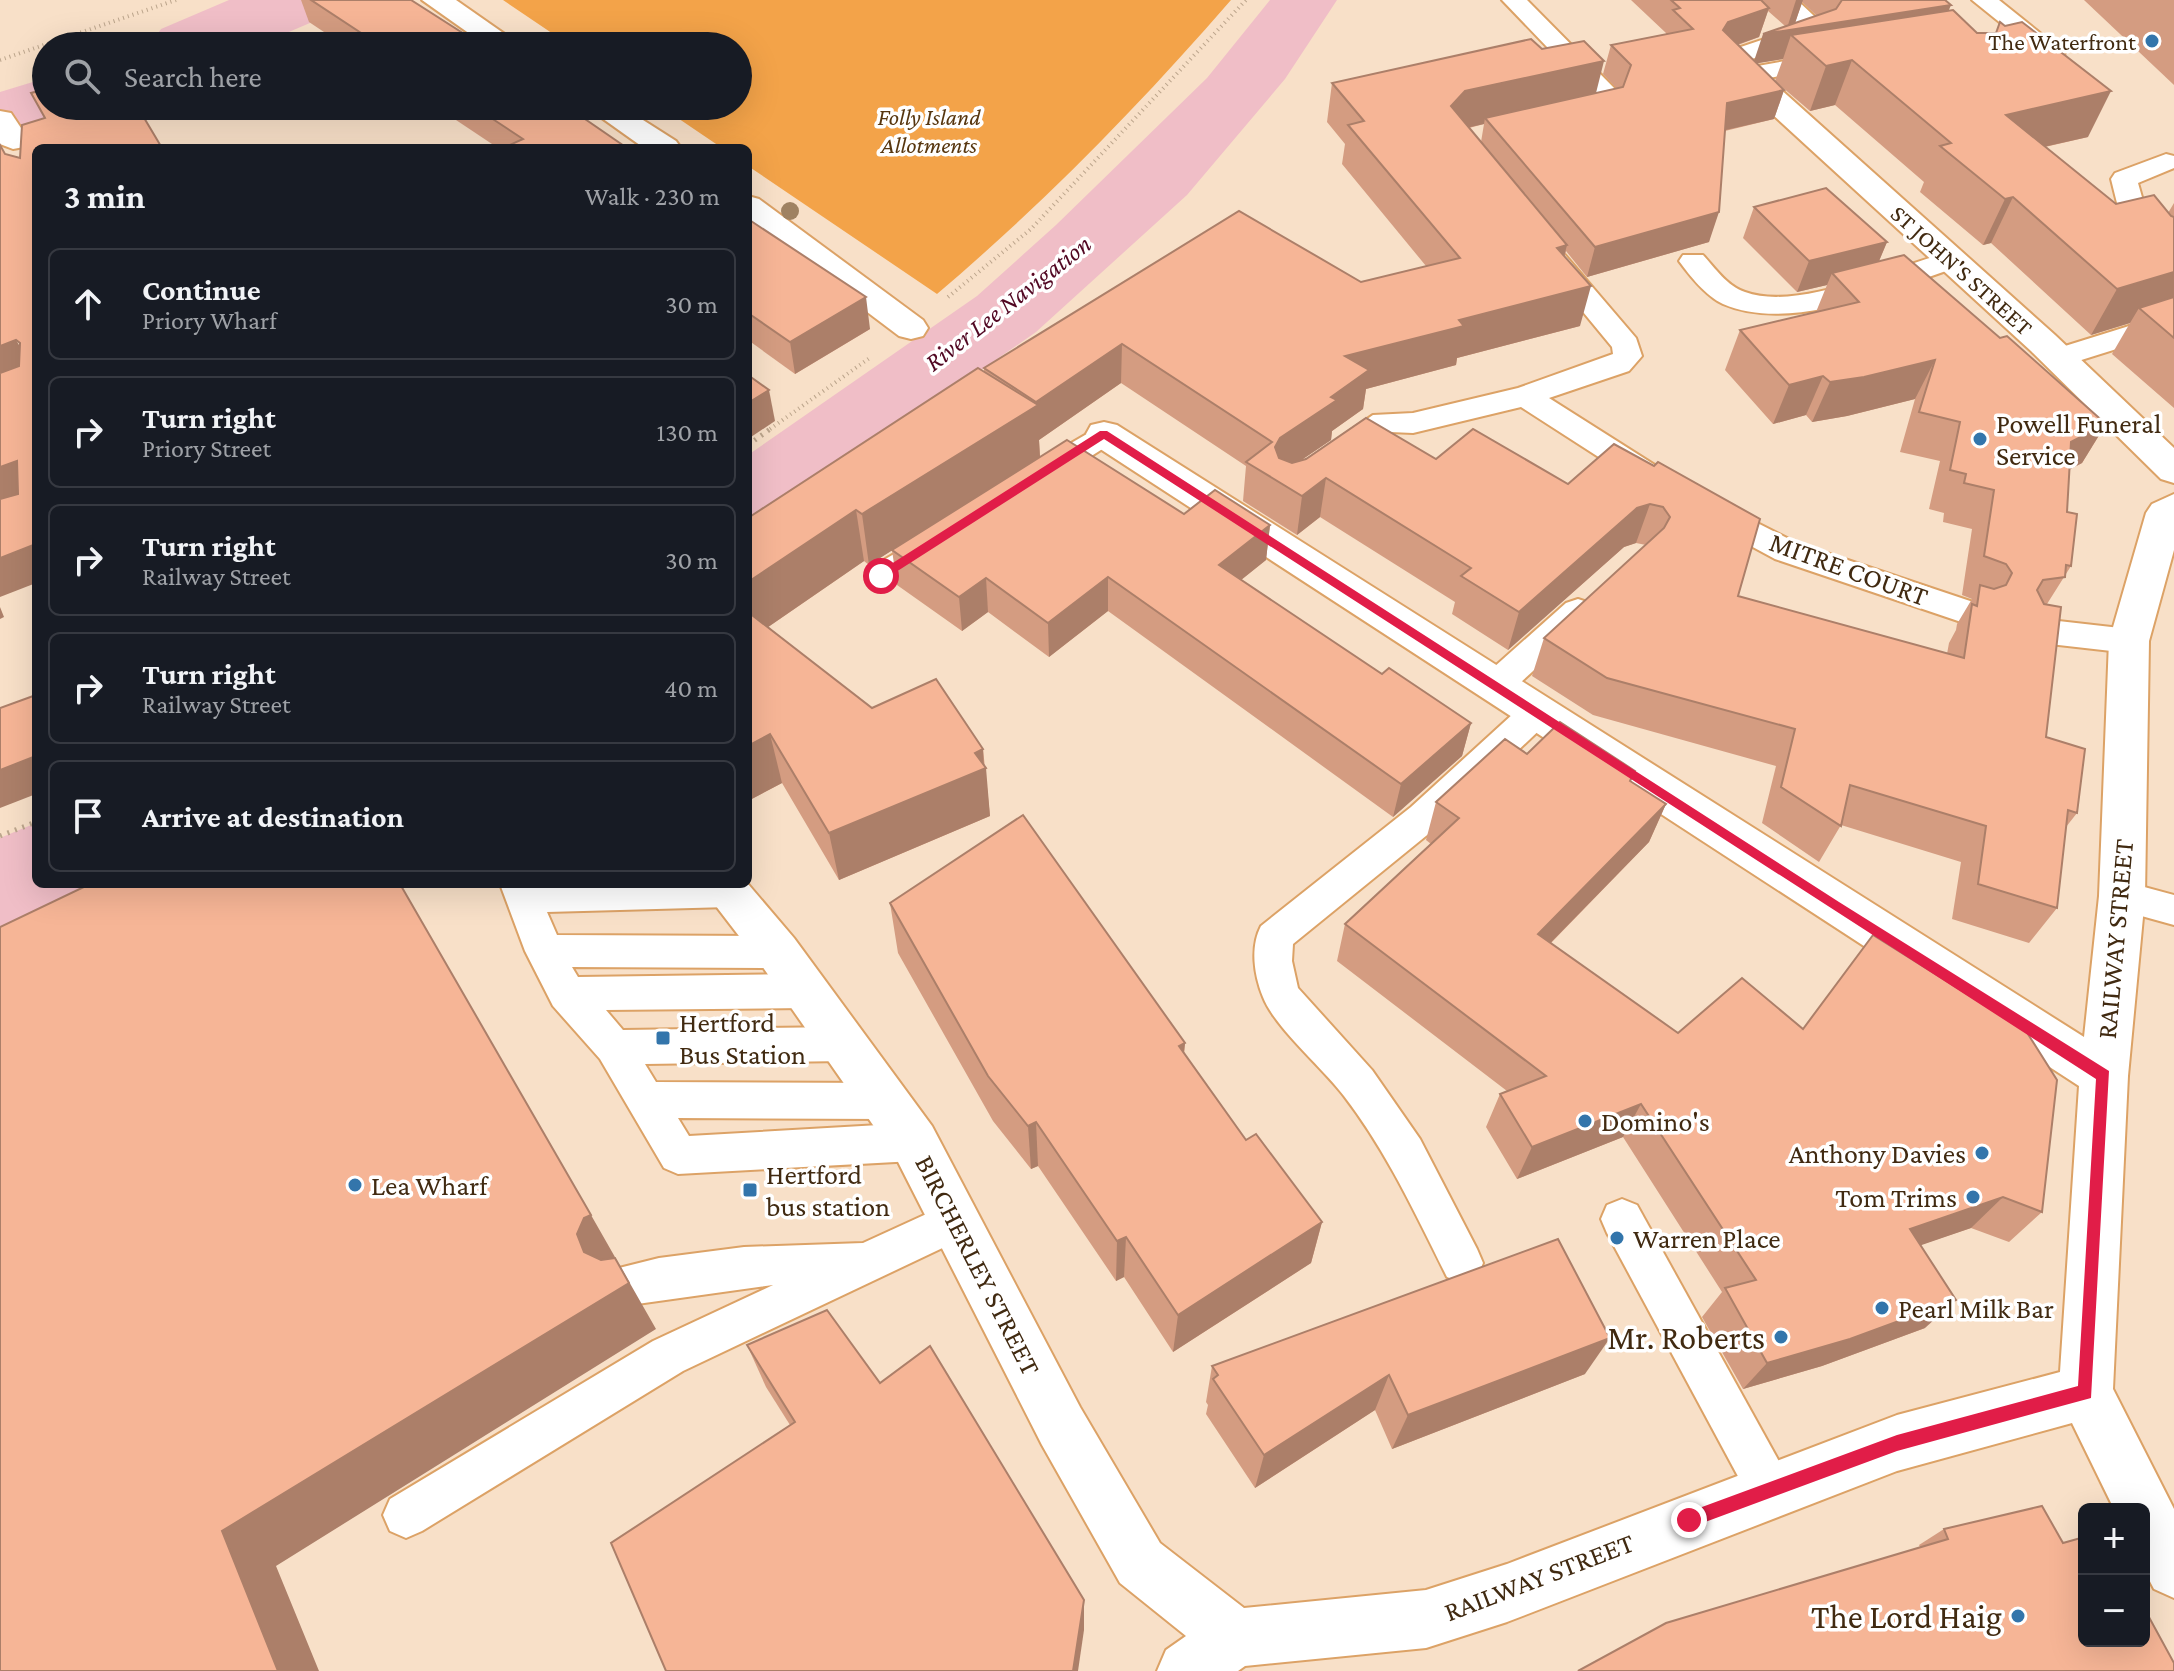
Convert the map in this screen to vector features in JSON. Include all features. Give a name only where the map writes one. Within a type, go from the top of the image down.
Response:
[{"type":"street","points":[[436,0],[485,32]]},
{"type":"street","name":"ST JOHN'S STREET","points":[[1747,75],[2059,358],[2174,470]]},
{"type":"street","points":[[622,120],[659,144]]},
{"type":"street","points":[[752,209],[911,328]]},
{"type":"street","points":[[1104,434],[2104,1076]]},
{"type":"street","name":"RAILWAY STREET","points":[[1187,1671],[1235,1638],[1426,1619],[1507,1593],[1897,1443],[2086,1392],[2104,1076],[2122,896],[2129,641],[2165,513],[2174,507]]},
{"type":"street","name":"BIRCHERLEY STREET","points":[[725,888],[778,952],[902,1121],[957,1220],[1061,1426],[1140,1563],[1235,1638]]},
{"type":"street","points":[[2086,1392],[2141,1503]]},
{"type":"street","points":[[2150,1522],[2174,1569]]},
{"type":"lane","points":[[1514,0],[1609,97],[1605,109],[1559,119]]},
{"type":"lane","points":[[1783,0],[1817,30],[1780,39],[1766,48],[1729,59],[1747,75],[1842,58]]},
{"type":"lane","points":[[1984,0],[2059,59]]},
{"type":"lane","points":[[1759,19],[1780,39]]},
{"type":"lane","points":[[2166,162],[2124,179],[2139,236],[2174,265]]},
{"type":"lane","points":[[1312,472],[1384,422],[1413,423],[1525,396],[1619,364],[1628,356],[1626,345],[1537,240]]},
{"type":"lane","points":[[1693,261],[1715,285],[1735,298],[1786,304],[1951,260]]},
{"type":"lane","points":[[2059,358],[2174,321]]},
{"type":"lane","name":"MITRE COURT","points":[[1525,396],[1595,444],[1786,551],[1970,613]]},
{"type":"lane","points":[[1012,492],[1104,434]]},
{"type":"lane","points":[[881,576],[959,526]]},
{"type":"lane","points":[[1496,685],[1602,589]]},
{"type":"lane","points":[[2032,630],[2129,641]]},
{"type":"lane","points":[[1462,1263],[1398,1140],[1358,1083],[1281,995],[1273,961],[1274,937],[1424,817],[1537,712]]},
{"type":"lane","points":[[725,888],[521,890],[544,951],[567,994],[614,1047],[678,1155],[902,1121]]},
{"type":"lane","points":[[2122,896],[2174,910]]},
{"type":"lane","points":[[544,951],[778,952]]},
{"type":"lane","points":[[567,994],[806,991]]},
{"type":"lane","points":[[614,1047],[844,1044]]},
{"type":"lane","points":[[647,1100],[902,1121]]},
{"type":"lane","points":[[1622,1219],[1770,1490]]},
{"type":"lane","points":[[406,1515],[668,1356],[957,1220]]},
{"type":"lane","points":[[630,1284],[700,1271],[788,1261],[873,1262]]},
{"type":"path","points":[[82,32],[176,0]]},
{"type":"path","points":[[752,442],[911,328],[1031,229],[1246,0]]},
{"type":"path","points":[[0,60],[32,49]]},
{"type":"path","points":[[0,836],[32,824]]},
{"type":"green space","name":"Folly Island Allotments","points":[[503,0],[1231,0],[1090,153],[937,294],[752,169],[752,144],[716,144],[681,120],[752,120],[752,32],[550,32]]},
{"type":"water","name":"River Lee Navigation","points":[[1270,0],[1337,0],[1285,79],[1187,195],[1036,332],[752,529],[752,452],[977,296],[1056,225],[1207,78]]},
{"type":"water","points":[[32,825],[32,888],[126,888],[0,942],[0,838]]},
{"type":"building","points":[[311,0],[411,0],[461,32],[360,32]]},
{"type":"building","points":[[1671,0],[1761,0],[1769,8],[1728,22],[1723,30],[1784,90],[1727,103],[1719,212],[1595,247],[1485,118],[1623,87],[1631,65],[1611,45],[1693,29],[1673,10],[1680,8]]},
{"type":"building","points":[[1842,0],[1945,0],[1951,5],[1763,34],[1836,9]]},
{"type":"building","points":[[1953,10],[1977,33],[1996,33],[2000,22],[2005,26],[2022,22],[2111,91],[2006,115],[2116,204],[2154,195],[2174,217],[2174,272],[2117,289],[2013,197],[2005,199],[1940,146],[1951,143],[1852,60],[1826,66],[1791,35]]},
{"type":"building","points":[[1531,39],[1542,49],[1584,41],[1604,61],[1465,91],[1451,106],[1567,245],[1557,248],[1591,286],[1459,320],[1464,326],[1345,356],[1369,370],[1331,397],[1337,400],[1280,438],[1275,447],[1279,458],[1292,463],[1306,459],[1366,418],[1436,459],[1473,429],[1568,484],[1614,444],[1654,466],[1658,462],[1760,519],[1738,596],[1964,658],[1972,604],[1977,606],[1980,585],[1994,589],[2006,585],[2012,573],[2006,564],[1984,556],[1994,490],[1964,483],[1966,474],[1950,470],[1960,422],[1919,412],[1935,360],[1864,377],[1830,382],[1823,376],[1789,385],[1740,330],[1859,302],[1832,273],[1904,255],[2000,338],[2007,336],[2106,424],[2071,442],[2067,512],[2077,514],[2071,566],[2066,565],[2065,577],[2043,580],[2037,590],[2044,604],[2061,607],[2046,737],[2085,749],[2077,813],[2068,810],[2057,908],[1978,884],[1986,826],[1850,785],[1841,826],[1781,787],[1795,729],[1607,678],[1544,638],[1664,528],[1670,517],[1663,507],[1650,504],[1637,508],[1519,612],[1461,576],[1471,568],[1326,478],[1302,496],[1246,462],[1272,442],[1122,344],[1036,402],[984,368],[1239,211],[1361,282],[1460,258],[1348,125],[1364,121],[1332,83]]},
{"type":"building","points":[[38,120],[145,120],[160,144],[32,144],[32,546],[0,558],[0,499],[18,494],[17,461],[0,467],[0,373],[19,366],[20,343],[16,340],[0,346],[0,145],[5,154],[20,158],[22,125]]},
{"type":"building","points":[[494,120],[586,120],[621,144],[512,144],[523,139]]},
{"type":"building","points":[[1826,188],[1887,242],[1809,261],[1754,207]]},
{"type":"building","points":[[752,222],[866,297],[790,342],[752,316]]},
{"type":"building","points":[[2174,297],[2174,338],[2139,308]]},
{"type":"building","points":[[978,368],[1038,405],[862,514],[856,510],[752,579],[752,515]]},
{"type":"building","points":[[752,378],[769,390],[752,401]]},
{"type":"building","points":[[1067,440],[1184,514],[1215,490],[1270,525],[1219,565],[1382,674],[1389,668],[1471,723],[1401,784],[1108,577],[1048,623],[986,578],[959,597],[892,550]]},
{"type":"building","points":[[752,615],[872,708],[936,679],[983,749],[975,753],[986,768],[829,833],[770,734],[752,744]]},
{"type":"building","points":[[32,696],[32,758],[0,770],[0,708]]},
{"type":"building","points":[[1560,722],[1635,771],[1630,781],[1666,804],[1538,934],[1678,1033],[1742,978],[1803,1029],[1873,935],[2026,1031],[2057,1080],[2042,1212],[2003,1197],[1910,1229],[1956,1300],[1850,1339],[1767,1363],[1725,1288],[1756,1280],[1641,1104],[1532,1147],[1500,1094],[1546,1076],[1345,924],[1459,818],[1436,802],[1505,739],[1527,754]]},
{"type":"building","points":[[1023,815],[1185,1043],[1179,1046],[1246,1140],[1256,1134],[1322,1222],[1178,1315],[1126,1237],[1117,1241],[1036,1122],[1028,1126],[988,1076],[890,903]]},
{"type":"building","points":[[82,888],[402,888],[591,1215],[584,1218],[577,1234],[584,1252],[601,1260],[615,1258],[629,1283],[222,1531],[278,1671],[0,1671],[0,927]]},
{"type":"building","points":[[1558,1239],[1610,1338],[1408,1415],[1389,1375],[1264,1455],[1213,1379],[1218,1375],[1212,1366]]},
{"type":"building","points":[[827,1310],[880,1383],[930,1346],[1084,1600],[1073,1671],[666,1671],[611,1543],[795,1422],[747,1345]]},
{"type":"building","points":[[2042,1506],[2063,1543],[2078,1539],[2078,1647],[2150,1647],[2150,1619],[2174,1663],[2174,1671],[1578,1671],[1666,1623],[1948,1539],[1944,1529]]},
{"type":"waterway","points":[[222,32],[296,0]]},
{"type":"waterway","points":[[0,122],[32,109]]},
{"type":"place","name":"The Waterfront","points":[[2152,41]]},
{"type":"place","name":"Powell Funeral Service","points":[[1980,439]]},
{"type":"place","name":"Hertford Bus Station","points":[[663,1038]]},
{"type":"place","name":"Domino's","points":[[1585,1121]]},
{"type":"place","name":"Anthony Davies","points":[[1982,1153]]},
{"type":"place","name":"Lea Wharf","points":[[355,1185]]},
{"type":"place","name":"Hertford bus station","points":[[750,1190]]},
{"type":"place","name":"Tom Trims","points":[[1973,1197]]},
{"type":"place","name":"Warren Place","points":[[1617,1238]]},
{"type":"place","name":"Pearl Milk Bar","points":[[1882,1308]]},
{"type":"place","name":"Mr. Roberts","points":[[1781,1337]]},
{"type":"place","name":"The Lord Haig","points":[[2018,1616]]},
{"type":"route","points":[[881,576],[1104,434],[1496,685],[1751,853],[2104,1076],[2086,1392],[1897,1443],[1689,1520]]}]
